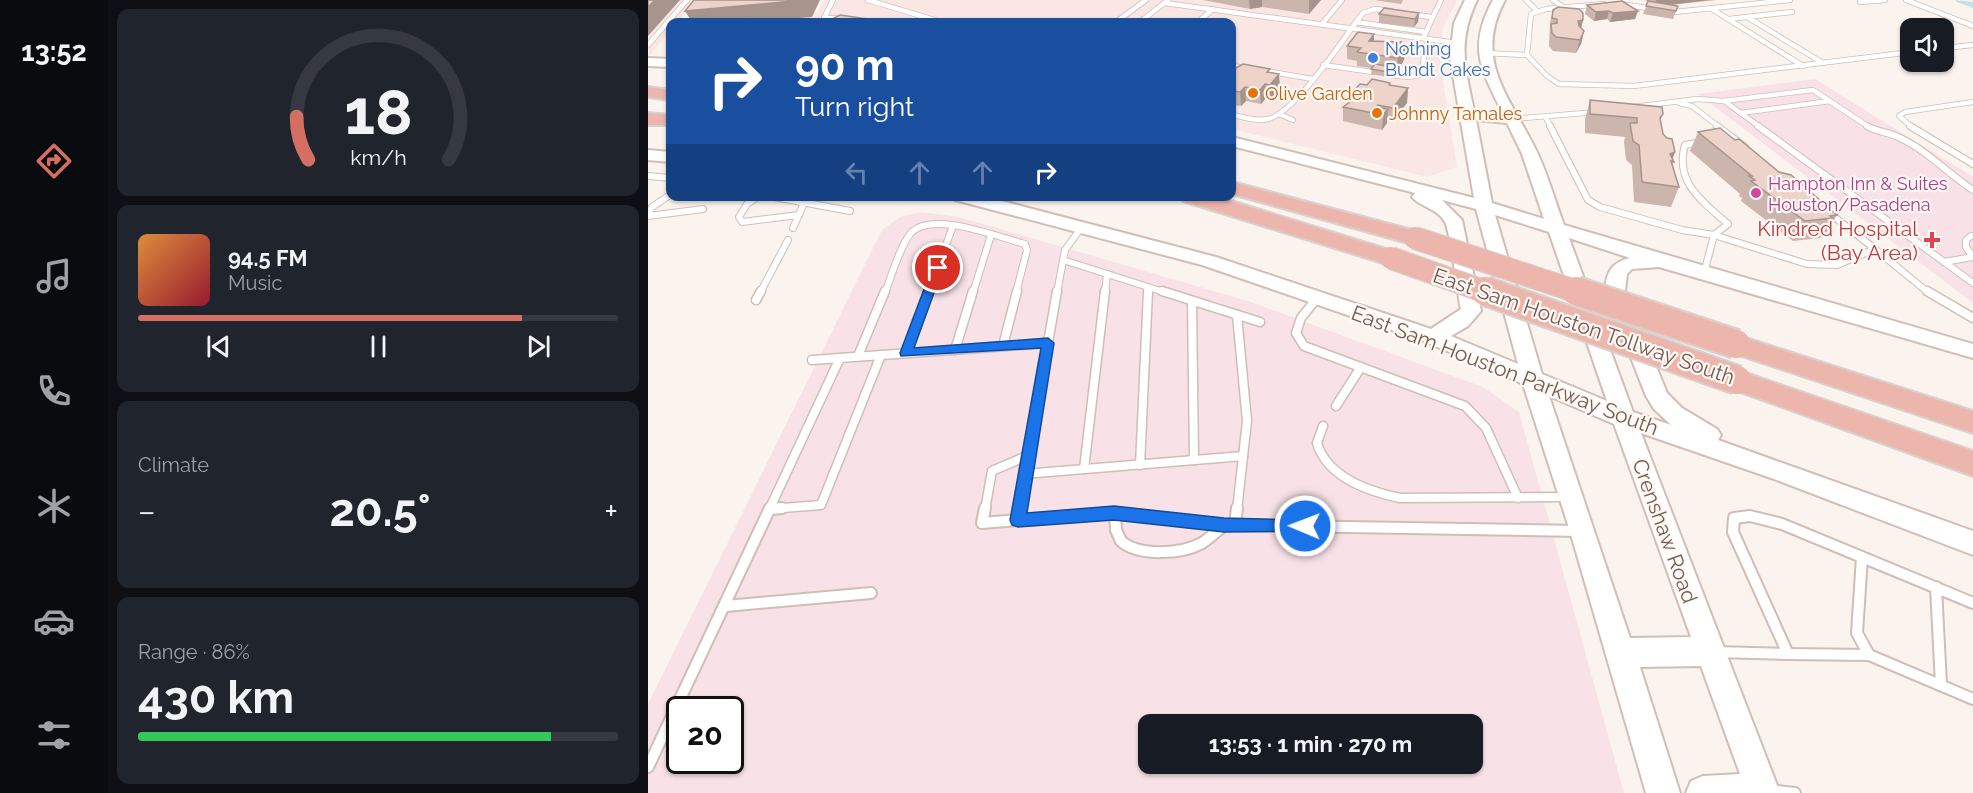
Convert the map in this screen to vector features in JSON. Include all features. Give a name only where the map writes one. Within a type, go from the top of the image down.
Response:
[{"type":"highway","points":[[648,92],[666,94]]},
{"type":"highway","points":[[648,99],[666,101]]},
{"type":"highway","points":[[648,111],[666,113]]},
{"type":"highway","points":[[648,119],[666,120]]},
{"type":"highway","name":"East Sam Houston Tollway South","points":[[1236,189],[1415,238],[1973,422]]},
{"type":"highway","name":"East Sam Houston Tollway South","points":[[1207,201],[1391,258],[1973,464]]},
{"type":"main road","points":[[1471,0],[1460,23],[1457,43],[1467,115],[1484,206],[1532,377],[1583,531],[1663,793]]},
{"type":"main road","name":"Crenshaw Road","points":[[1499,0],[1487,19],[1484,53],[1487,68],[1530,154],[1624,418],[1762,791]]},
{"type":"main road","points":[[1457,43],[1468,45],[1484,53]]},
{"type":"main road","points":[[648,62],[666,63]]},
{"type":"main road","points":[[1467,115],[1511,119]]},
{"type":"main road","points":[[1236,142],[1484,206],[1664,262],[1973,351]]},
{"type":"main road","points":[[648,155],[666,157]]},
{"type":"main road","points":[[1339,168],[1434,202],[1454,220],[1471,311],[1461,321],[1433,337]]},
{"type":"main road","name":"East Sam Houston Parkway South","points":[[980,201],[1209,261],[1433,337],[1532,377],[1624,418],[1783,472],[1973,543]]},
{"type":"main road","points":[[1664,262],[1623,265],[1615,275],[1615,291],[1657,396],[1665,409],[1684,423],[1783,472]]},
{"type":"main road","points":[[1621,653],[1710,651]]},
{"type":"main road","points":[[1703,793],[1762,791]]},
{"type":"lane","points":[[671,18],[687,0]]},
{"type":"lane","points":[[824,18],[833,0]]},
{"type":"lane","points":[[868,0],[928,18]]},
{"type":"lane","points":[[1121,18],[1146,0]]},
{"type":"lane","points":[[1322,24],[1342,0]]},
{"type":"lane","points":[[1389,75],[1409,77],[1422,74],[1426,32],[1431,17],[1441,0]]},
{"type":"lane","points":[[1526,0],[1537,11]]},
{"type":"lane","points":[[1543,0],[1553,1],[1563,7]]},
{"type":"lane","points":[[1732,0],[1741,5]]},
{"type":"lane","points":[[1527,55],[1531,14],[1537,11],[1610,3],[1675,12],[1790,0]]},
{"type":"lane","points":[[1860,2],[1885,0]]},
{"type":"lane","points":[[1906,0],[1973,26]]},
{"type":"lane","points":[[1145,18],[1167,1],[1457,43]]},
{"type":"lane","points":[[1203,18],[1213,9]]},
{"type":"lane","points":[[1236,116],[1259,120],[1271,119],[1280,114],[1313,79],[1363,13],[1375,9],[1431,17]]},
{"type":"lane","points":[[1712,9],[1803,66]]},
{"type":"lane","points":[[1728,19],[1792,12]]},
{"type":"lane","points":[[1747,17],[1823,63]]},
{"type":"lane","points":[[1356,22],[1426,32]]},
{"type":"lane","points":[[648,45],[666,24]]},
{"type":"lane","points":[[1343,39],[1354,40]]},
{"type":"lane","points":[[1389,45],[1423,50]]},
{"type":"lane","points":[[1954,47],[1973,45]]},
{"type":"lane","points":[[1484,53],[1527,55],[1552,81],[1572,86],[1654,85],[1900,53]]},
{"type":"lane","points":[[1323,65],[1372,72]]},
{"type":"lane","points":[[1236,67],[1313,79]]},
{"type":"lane","points":[[1626,108],[1708,98],[1724,101],[1805,89],[1813,90],[1872,129],[1898,137],[1934,159],[1948,174],[1973,190]]},
{"type":"lane","points":[[1724,101],[1973,283]]},
{"type":"lane","points":[[1740,112],[1830,101]]},
{"type":"lane","points":[[1671,102],[1692,106],[1749,151]]},
{"type":"lane","points":[[1973,102],[1905,112],[1899,116],[1907,124],[1973,164]]},
{"type":"lane","points":[[1511,119],[1546,118],[1603,111]]},
{"type":"lane","points":[[1280,114],[1293,120]]},
{"type":"lane","points":[[1546,118],[1588,200],[1600,207],[1682,230],[1714,235],[1807,264],[1837,265],[1875,249]]},
{"type":"lane","points":[[1719,138],[1730,136]]},
{"type":"lane","points":[[1704,273],[1714,235],[1728,224],[1685,182],[1680,155],[1685,145],[1708,141]]},
{"type":"lane","points":[[648,176],[666,178]]},
{"type":"lane","points":[[648,215],[652,207],[666,198]]},
{"type":"lane","points":[[752,201],[739,217],[741,222],[799,215]]},
{"type":"lane","points":[[794,201],[850,211]]},
{"type":"lane","points":[[793,228],[804,203]]},
{"type":"lane","points":[[1821,207],[1938,299],[1958,313],[1973,318]]},
{"type":"lane","points":[[648,215],[703,209]]},
{"type":"lane","points":[[858,356],[909,235],[930,223],[953,226],[1025,244],[1027,250],[1003,346]]},
{"type":"lane","points":[[906,353],[953,226]]},
{"type":"lane","points":[[1018,520],[1027,456],[1065,250],[1081,228]]},
{"type":"lane","points":[[955,350],[991,235]]},
{"type":"lane","points":[[1944,262],[1973,257],[1966,248],[1966,240],[1971,236]]},
{"type":"lane","points":[[756,300],[788,240]]},
{"type":"lane","points":[[1063,260],[1260,322]]},
{"type":"lane","points":[[1084,469],[1107,274]]},
{"type":"lane","points":[[1140,465],[1148,287]]},
{"type":"lane","points":[[1317,298],[1301,318],[1296,333],[1304,346],[1465,406],[1486,428],[1518,498]]},
{"type":"lane","points":[[1192,301],[1194,460]]},
{"type":"lane","points":[[1235,525],[1247,422],[1237,315]]},
{"type":"lane","points":[[812,360],[1048,343]]},
{"type":"lane","points":[[770,509],[821,505],[881,355]]},
{"type":"lane","points":[[648,767],[726,606],[840,358]]},
{"type":"lane","points":[[1336,406],[1361,367]]},
{"type":"lane","points":[[1323,426],[1317,443],[1323,459],[1344,476],[1387,496],[1571,497]]},
{"type":"lane","points":[[1027,456],[992,471],[982,523],[1114,513],[1224,525],[1583,531]]},
{"type":"lane","points":[[1024,474],[1243,456]]},
{"type":"lane","points":[[1114,513],[1116,533],[1124,544],[1147,550],[1176,551],[1201,543],[1224,525]]},
{"type":"lane","points":[[1788,654],[1733,532],[1734,518],[1750,516],[1782,524],[1973,603]]},
{"type":"lane","points":[[1862,557],[1857,633],[1869,655]]},
{"type":"lane","points":[[1936,587],[1941,685]]},
{"type":"lane","points":[[726,606],[871,593]]},
{"type":"lane","points":[[1710,651],[1869,655],[1973,699]]},
{"type":"lane","points":[[1762,791],[1795,793]]},
{"type":"shaded area","points":[[648,0],[696,0],[680,18],[666,18],[666,36],[649,56]]},
{"type":"shaded area","points":[[824,0],[1458,0],[1443,27],[1440,62],[1457,167],[1427,177],[1236,130],[1236,18],[814,18]]},
{"type":"shaded area","name":"Kindred Hospital (Bay Area)","points":[[1815,79],[1973,177],[1973,303],[1698,94]]},
{"type":"shaded area","points":[[921,212],[959,217],[1248,301],[1483,387],[1519,412],[1624,793],[648,793],[648,704],[882,230],[900,217]]},
{"type":"building","points":[[648,0],[655,0],[648,7]]},
{"type":"building","points":[[694,0],[804,0],[685,11]]},
{"type":"building","points":[[1622,1],[1638,11],[1596,12],[1587,5]]},
{"type":"building","points":[[1648,1],[1678,6],[1676,11],[1646,6]]},
{"type":"building","points":[[1558,7],[1579,9],[1583,13],[1583,20],[1578,21],[1584,31],[1580,40],[1556,37],[1552,33],[1551,24],[1557,23],[1557,19],[1552,18],[1553,10]]},
{"type":"building","points":[[1384,8],[1419,13],[1415,19],[1379,14]]},
{"type":"building","points":[[840,15],[861,18],[834,18]]},
{"type":"building","points":[[1358,32],[1374,34],[1369,41],[1401,42],[1398,46],[1406,47],[1398,58],[1357,52],[1361,48],[1347,46]]},
{"type":"building","points":[[1243,64],[1270,69],[1267,72],[1279,74],[1270,85],[1265,84],[1260,90],[1245,87],[1240,92],[1236,92],[1236,68]]},
{"type":"building","points":[[1375,64],[1392,67],[1388,72],[1371,69]]},
{"type":"building","points":[[1372,79],[1408,88],[1393,108],[1378,105],[1376,107],[1388,109],[1383,115],[1343,107],[1357,97],[1350,95],[1360,84],[1367,85]]},
{"type":"building","points":[[1590,100],[1662,107],[1663,114],[1660,118],[1663,134],[1672,139],[1675,152],[1670,154],[1674,162],[1671,161],[1679,187],[1642,182],[1639,145],[1633,141],[1630,123],[1637,123],[1637,118],[1590,114]]},
{"type":"building","points":[[1720,128],[1735,140],[1739,139],[1779,172],[1791,175],[1837,215],[1830,216],[1833,218],[1805,221],[1751,181],[1755,180],[1749,176],[1752,176],[1698,132]]},
{"type":"waterway","points":[[1960,0],[1973,5]]},
{"type":"place","name":"Nothing Bundt Cakes","points":[[1373,58]]},
{"type":"place","name":"Olive Garden","points":[[1253,93]]},
{"type":"place","name":"Johnny Tamales","points":[[1377,113]]},
{"type":"place","name":"Hampton Inn & Suites Houston/Pasadena","points":[[1756,193]]},
{"type":"place","name":"Kindred Hospital (Bay Area)","points":[[1932,240]]},
{"type":"route","points":[[938,268],[906,353],[1048,343],[1018,520],[1114,513],[1224,525],[1305,526]]}]
